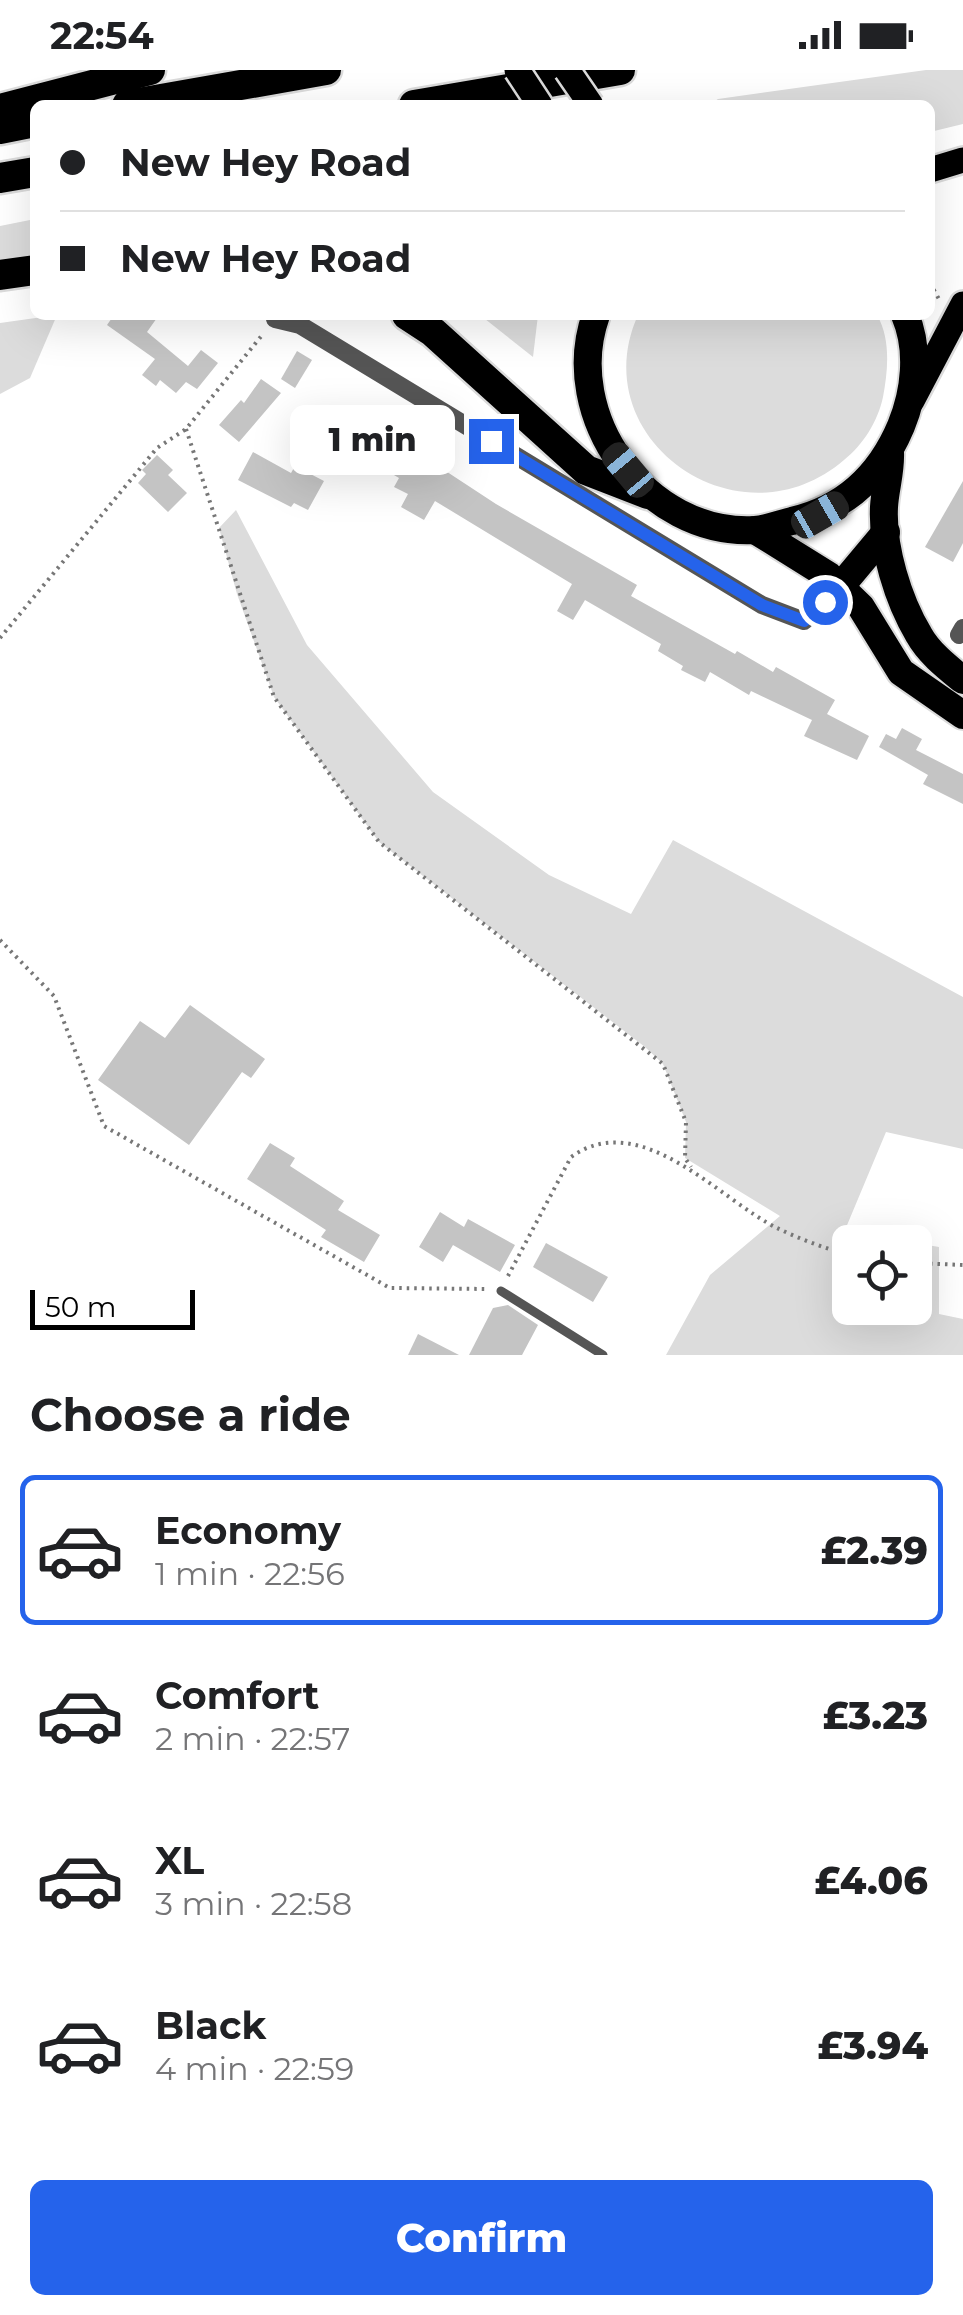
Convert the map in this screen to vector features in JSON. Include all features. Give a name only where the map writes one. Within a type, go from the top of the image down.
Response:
[{"type":"highway","points":[[32,100],[150,70]]},
{"type":"highway","points":[[155,100],[326,70]]},
{"type":"highway","points":[[443,100],[620,70]]},
{"type":"highway","points":[[0,108],[30,100]]},
{"type":"highway","points":[[0,129],[30,123]]},
{"type":"highway","points":[[0,178],[30,173]]},
{"type":"highway","points":[[0,275],[30,271]]},
{"type":"highway","points":[[415,320],[433,332],[586,470],[648,494],[680,514],[714,526],[755,530],[820,515],[868,480],[890,452],[910,404],[914,364],[906,320]]},
{"type":"highway","points":[[594,320],[587,363],[592,406],[608,446],[648,494]]},
{"type":"highway","points":[[890,452],[886,532],[898,587],[919,637],[963,680]]},
{"type":"highway","points":[[755,530],[840,587],[861,607],[901,672],[963,714]]},
{"type":"highway","points":[[840,587],[886,532]]},
{"type":"main road","points":[[516,70],[537,100]]},
{"type":"main road","points":[[567,70],[588,100]]},
{"type":"main road","points":[[935,168],[963,160]]},
{"type":"main road","points":[[910,404],[963,304]]},
{"type":"street","points":[[280,320],[300,325],[762,605],[804,621],[840,587]]},
{"type":"lane","points":[[501,1291],[603,1355]]},
{"type":"path","points":[[0,638],[157,448],[186,429],[275,320]]},
{"type":"path","points":[[186,429],[274,697],[379,842],[663,1064],[686,1122],[686,1158],[693,1170]]},
{"type":"path","points":[[0,940],[54,996],[104,1126],[390,1288],[469,1286],[501,1291],[551,1188],[571,1157],[611,1143],[627,1144],[693,1170],[776,1227],[832,1248]]},
{"type":"path","points":[[932,1264],[963,1265]]},
{"type":"shaded area","points":[[926,70],[963,70],[963,124],[935,131],[935,100],[718,99]]},
{"type":"shaded area","points":[[30,220],[30,255],[0,259],[0,226]]},
{"type":"shaded area","points":[[55,320],[30,378],[0,394],[0,323]]},
{"type":"shaded area","points":[[486,320],[537,320],[533,357]]},
{"type":"shaded area","points":[[637,320],[879,320],[887,355],[881,406],[851,454],[803,485],[760,493],[718,486],[681,468],[651,439],[632,403],[626,361]]},
{"type":"shaded area","points":[[236,510],[307,645],[433,792],[549,875],[631,914],[673,840],[963,997],[963,1149],[886,1132],[847,1225],[832,1225],[832,1325],[932,1325],[932,1246],[939,1247],[939,1314],[963,1319],[963,1355],[666,1355],[710,1275],[780,1216],[685,1158],[686,1122],[663,1064],[645,1047],[379,842],[274,697],[237,594],[219,528]]},
{"type":"building","points":[[110,320],[155,320],[147,332],[188,366],[201,350],[218,363],[197,389],[186,382],[176,393],[160,380],[156,386],[142,375],[155,359],[107,325]]},
{"type":"building","points":[[297,351],[312,360],[295,388],[281,379]]},
{"type":"building","points":[[261,379],[281,393],[239,442],[219,425],[241,400],[244,403]]},
{"type":"building","points":[[374,424],[496,504],[637,585],[631,596],[735,654],[737,651],[773,672],[776,667],[835,700],[827,714],[869,736],[857,760],[804,736],[812,720],[751,691],[749,695],[710,672],[705,682],[681,670],[683,666],[658,651],[661,644],[585,600],[573,620],[557,611],[572,584],[435,501],[424,520],[401,507],[408,494],[394,487],[399,478],[357,453]]},
{"type":"building","points":[[253,452],[291,473],[295,466],[324,481],[308,510],[294,503],[291,507],[238,480]]},
{"type":"building","points":[[157,455],[173,470],[168,475],[187,493],[168,512],[138,483],[146,474],[142,470]]},
{"type":"building","points":[[963,481],[963,543],[953,562],[925,547]]},
{"type":"building","points":[[902,728],[922,739],[916,750],[963,774],[963,804],[923,784],[928,775],[879,747],[886,734],[896,739]]},
{"type":"building","points":[[190,1005],[265,1059],[251,1078],[242,1072],[189,1145],[98,1080],[140,1021],[165,1038]]},
{"type":"building","points":[[270,1143],[295,1158],[290,1166],[344,1201],[338,1210],[380,1235],[364,1262],[321,1237],[326,1230],[247,1179]]},
{"type":"building","points":[[440,1212],[464,1227],[468,1219],[515,1245],[500,1272],[453,1245],[443,1262],[419,1247]]},
{"type":"building","points":[[546,1243],[608,1277],[593,1302],[533,1267]]},
{"type":"building","points":[[508,1305],[538,1325],[522,1355],[469,1355],[493,1308]]},
{"type":"building","points":[[418,1334],[459,1355],[408,1355]]},
{"type":"route","points":[[491,441],[762,605],[804,621],[825,602]]}]
